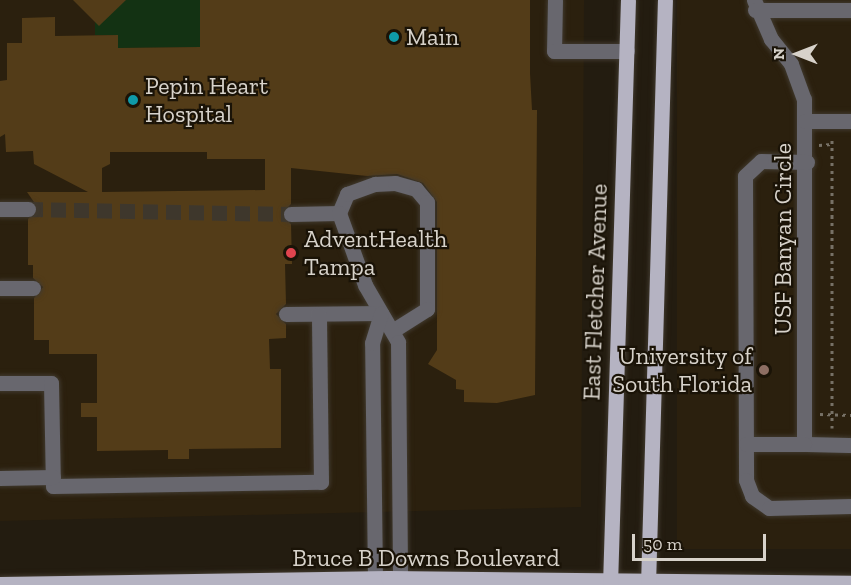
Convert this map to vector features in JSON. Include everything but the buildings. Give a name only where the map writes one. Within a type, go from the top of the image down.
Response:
[{"type":"main road","name":"East Fletcher Avenue","points":[[610,584],[628,0]]},
{"type":"main road","points":[[648,584],[665,0]]},
{"type":"main road","name":"Bruce B Downs Boulevard","points":[[0,584],[375,578],[610,584],[851,583]]},
{"type":"street","points":[[555,0],[554,51],[627,51]]},
{"type":"street","points":[[755,5],[851,10]]},
{"type":"street","name":"USF Banyan Circle","points":[[755,5],[791,64],[804,99],[807,162],[804,444]]},
{"type":"street","points":[[805,121],[851,121]]},
{"type":"street","points":[[807,162],[761,161],[745,176],[746,480],[752,496],[770,508],[851,506]]},
{"type":"street","points":[[392,331],[427,309],[427,202],[416,189],[396,183],[375,184],[347,194],[339,213],[365,285],[398,342],[400,578]]},
{"type":"street","points":[[0,209],[28,208]]},
{"type":"street","points":[[291,214],[339,213]]},
{"type":"street","points":[[0,288],[33,288]]},
{"type":"street","points":[[286,314],[381,313]]},
{"type":"street","points":[[375,578],[372,343],[381,313]]},
{"type":"street","points":[[0,383],[51,383],[53,486],[321,482],[319,314]]},
{"type":"street","points":[[746,444],[851,445]]},
{"type":"street","points":[[0,478],[53,477]]},
{"type":"path","points":[[831,121],[831,445]]},
{"type":"path","points":[[804,414],[851,415]]},
{"type":"shaded area","name":"AdventHealth Tampa","points":[[0,0],[584,0],[581,507],[0,521]]},
{"type":"shaded area","name":"University of South Florida","points":[[677,0],[851,0],[851,549],[677,549]]},
{"type":"green space","points":[[126,0],[200,0],[258,47],[118,48],[118,35],[95,35],[95,8]]},
{"type":"tunnel","points":[[28,209],[291,214]]},
{"type":"place","name":"Main","points":[[394,37]]},
{"type":"place","name":"Pepin Heart Hospital","points":[[133,100]]},
{"type":"place","name":"AdventHealth Tampa","points":[[291,253]]},
{"type":"place","name":"University of South Florida","points":[[764,370]]}]
